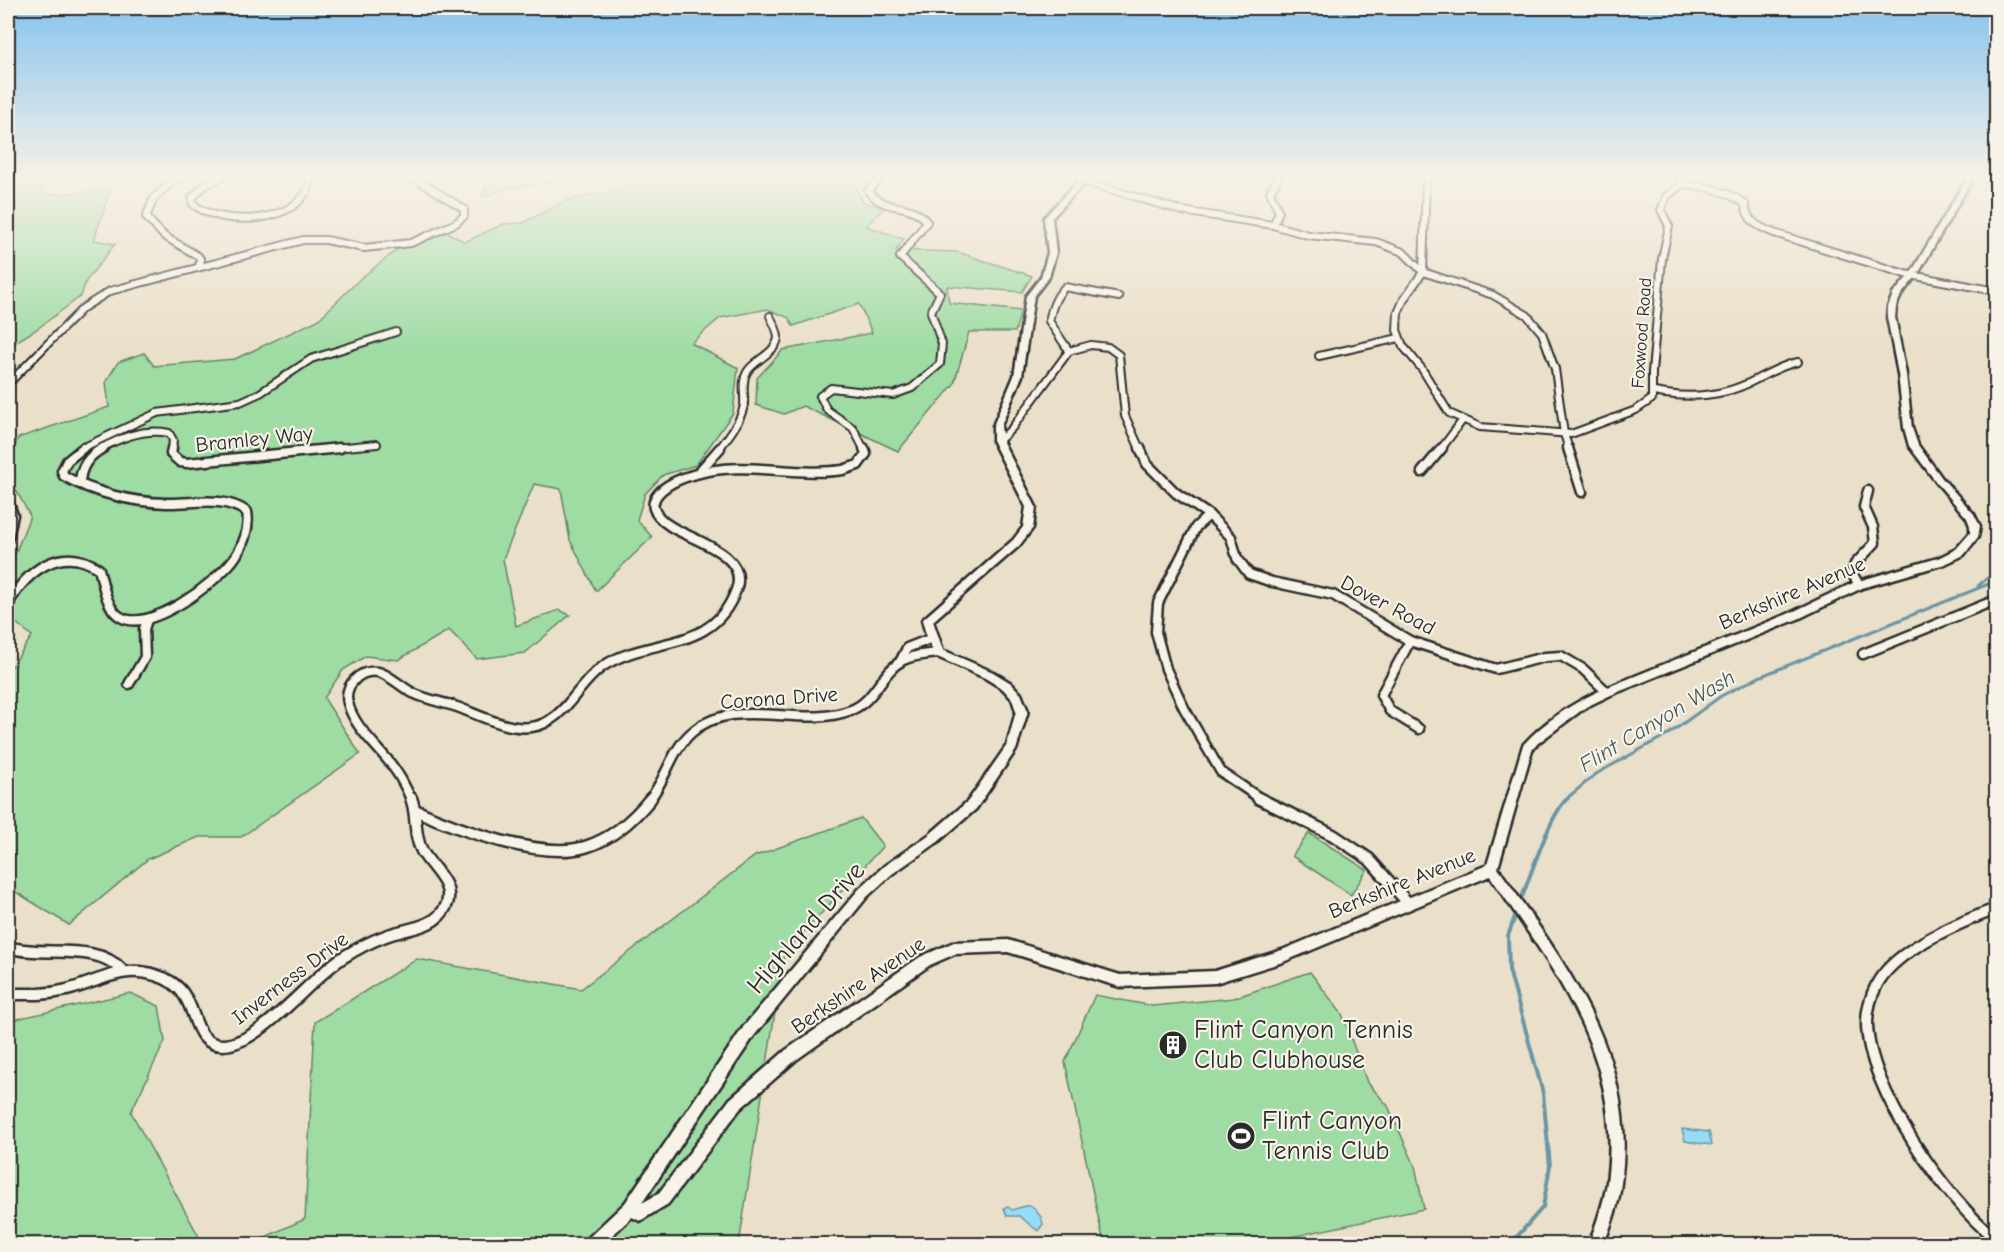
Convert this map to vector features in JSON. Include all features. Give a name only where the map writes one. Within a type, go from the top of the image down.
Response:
[{"type":"street","points":[[165,236],[197,254],[201,260],[198,268]]},
{"type":"street","points":[[8,384],[83,308],[102,295],[132,284],[244,258],[303,240],[326,240],[362,248],[405,244],[429,236]]},
{"type":"street","name":"Inverness Drive","points":[[8,994],[58,992],[122,970],[150,973],[175,985],[187,998],[191,1016],[206,1039],[219,1045],[233,1044],[260,1029],[317,976],[339,960],[392,933],[429,924],[440,915],[447,904],[448,892],[420,848],[415,810],[397,771],[358,724],[345,693],[349,684],[359,675],[379,672],[417,695],[498,722],[535,725],[547,723],[582,683],[614,660],[711,627],[733,601],[737,587],[734,566],[722,552],[667,524],[657,514],[653,505],[656,495],[663,487],[684,476],[698,472],[723,470],[828,471],[855,467],[863,461],[866,454],[861,439],[852,428],[822,406],[820,396],[831,388],[878,395],[904,393],[940,364],[942,344],[931,312],[940,293],[900,256],[903,249],[916,236]]},
{"type":"street","points":[[900,662],[939,653],[927,620],[1016,543],[1028,528],[1031,507],[998,442],[997,426],[1018,376],[1030,296],[1045,276],[1052,253],[1050,236]]},
{"type":"street","points":[[1322,236],[1376,242],[1390,246],[1403,252],[1423,272],[1493,295],[1527,315],[1542,333],[1555,369],[1564,434],[1582,492]]},
{"type":"street","points":[[1424,236],[1423,272],[1404,299],[1398,313],[1399,338],[1422,369],[1449,413],[1462,421],[1480,427],[1564,434]]},
{"type":"street","name":"Foxwood Road","points":[[1564,434],[1579,432],[1636,410],[1652,399],[1654,393],[1652,372],[1666,236]]},
{"type":"street","points":[[1789,236],[1912,276],[1996,291]]},
{"type":"street","name":"Berkshire Avenue","points":[[630,1208],[640,1213],[663,1199],[735,1104],[791,1055],[925,961],[954,948],[1008,946],[1120,981],[1215,977],[1283,956],[1408,903],[1473,879],[1492,869],[1527,748],[1534,740],[1582,704],[1794,616],[1859,585],[1951,556],[1968,545],[1975,534],[1971,516],[1926,464],[1914,446],[1908,428],[1902,374],[1891,317],[1892,307],[1898,294],[1912,276],[1935,236]]},
{"type":"street","points":[[998,442],[1069,351],[1049,321],[1055,296],[1065,287],[1119,297]]},
{"type":"street","points":[[698,472],[726,438],[743,408],[744,378],[748,370],[776,345],[779,338],[778,330],[770,316]]},
{"type":"street","points":[[8,604],[21,582],[35,568],[52,561],[74,559],[92,564],[99,569],[107,596],[117,614],[131,621],[147,620],[170,609],[226,568],[238,552],[248,524],[247,512],[236,505],[224,503],[148,501],[80,484],[64,476],[63,466],[80,449],[165,411],[240,402],[260,393],[311,359],[396,332]]},
{"type":"street","points":[[1319,356],[1399,338]]},
{"type":"street","name":"Dover Road","points":[[1069,351],[1091,345],[1108,347],[1119,355],[1125,416],[1147,464],[1176,493],[1209,515],[1231,537],[1237,558],[1249,574],[1272,582],[1333,595],[1410,641],[1496,669],[1545,657],[1561,656],[1583,669],[1607,692]]},
{"type":"street","points":[[1654,393],[1675,397],[1712,396],[1753,381],[1779,366],[1798,362]]},
{"type":"street","points":[[1422,472],[1462,421]]},
{"type":"street","name":"Bramley Way","points":[[80,484],[78,476],[89,457],[111,444],[152,429],[169,433],[173,440],[171,454],[174,458],[187,463],[377,444]]},
{"type":"street","points":[[1859,585],[1852,573],[1855,564],[1875,543],[1873,527],[1864,507],[1868,491]]},
{"type":"street","points":[[8,501],[13,515],[8,538]]},
{"type":"street","points":[[1209,515],[1196,527],[1158,603],[1156,632],[1166,669],[1184,708],[1221,772],[1254,796],[1333,835],[1369,859],[1408,903]]},
{"type":"street","points":[[1863,654],[1996,600]]},
{"type":"street","points":[[129,684],[145,657],[144,630],[147,620]]},
{"type":"street","name":"Corona Drive","points":[[415,810],[452,827],[506,843],[572,850],[592,844],[616,832],[638,814],[654,794],[682,742],[695,729],[723,717],[838,715],[856,709],[876,693],[888,673],[900,662],[902,655],[914,642],[932,638]]},
{"type":"street","points":[[1410,641],[1381,695],[1390,711],[1419,729]]},
{"type":"street","name":"Highland Drive","points":[[592,1245],[630,1208],[749,1031],[803,964],[863,893],[888,870],[934,838],[972,805],[1012,747],[1022,711],[1017,697],[1007,686],[989,675],[939,653]]},
{"type":"street","points":[[1492,869],[1570,983],[1606,1060],[1615,1103],[1617,1141],[1614,1183],[1597,1245]]},
{"type":"street","points":[[1996,909],[1943,933],[1896,962],[1878,982],[1868,1016],[1871,1052],[1884,1090],[1951,1197],[1967,1215],[1996,1239]]},
{"type":"street","points":[[8,947],[29,954],[105,956],[116,960],[122,970]]},
{"type":"green space","points":[[8,236],[95,236],[94,240],[115,244],[86,281],[81,296],[37,329],[8,347]]},
{"type":"green space","points":[[436,236],[455,236],[465,242],[477,236],[896,236],[904,239],[896,250],[957,252],[1032,276],[1022,292],[947,286],[949,303],[1021,311],[1015,332],[969,332],[954,384],[898,451],[803,406],[784,414],[756,405],[757,378],[783,350],[872,333],[859,304],[793,326],[789,318],[768,309],[720,318],[691,343],[738,368],[733,413],[696,465],[663,475],[645,494],[637,520],[652,537],[596,591],[570,540],[561,489],[534,484],[503,559],[516,626],[559,610],[570,615],[525,653],[477,659],[449,630],[398,660],[366,656],[343,670],[324,698],[360,754],[241,837],[199,837],[148,859],[69,925],[8,887],[8,672],[32,636],[8,616],[8,572],[30,516],[8,475],[8,465],[18,438],[109,407],[106,382],[118,362],[144,353],[154,366],[235,359],[318,320],[361,278],[401,247],[416,245]]},
{"type":"green space","points":[[861,818],[883,846],[784,954],[739,1244],[250,1244],[305,1219],[315,1022],[417,959],[581,989],[755,856]]},
{"type":"green space","points":[[1309,833],[1367,870],[1351,895],[1292,856]]},
{"type":"green space","name":"Flint Canyon Tennis Club","points":[[1310,972],[1342,1014],[1367,1082],[1388,1106],[1415,1166],[1424,1209],[1257,1244],[1104,1244],[1065,1062],[1095,995],[1153,1006],[1234,998]]},
{"type":"green space","points":[[130,993],[159,1006],[165,1041],[131,1112],[203,1244],[8,1244],[8,1021]]},
{"type":"water","points":[[1682,1129],[1709,1132],[1712,1145],[1685,1141]]},
{"type":"water","points":[[1032,1206],[1041,1217],[1043,1224],[1038,1231],[1019,1216],[1007,1216],[1004,1208],[1008,1207],[1012,1210]]},
{"type":"waterway","points":[[1978,586],[1996,571]]},
{"type":"waterway","name":"Flint Canyon Wash","points":[[1566,799],[1596,774],[1670,733],[1721,696],[1759,677],[1996,581]]},
{"type":"waterway","name":"Flint Canyon Wash","points":[[1520,902],[1554,817],[1568,798]]},
{"type":"waterway","name":"Flint Canyon Wash","points":[[1507,1244],[1516,1238],[1543,1207],[1550,1166],[1543,1093],[1509,970],[1508,936],[1517,911]]},
{"type":"place","name":"Flint Canyon Tennis Club Clubhouse","points":[[1173,1045]]},
{"type":"place","name":"Flint Canyon Tennis Club","points":[[1241,1136]]}]
